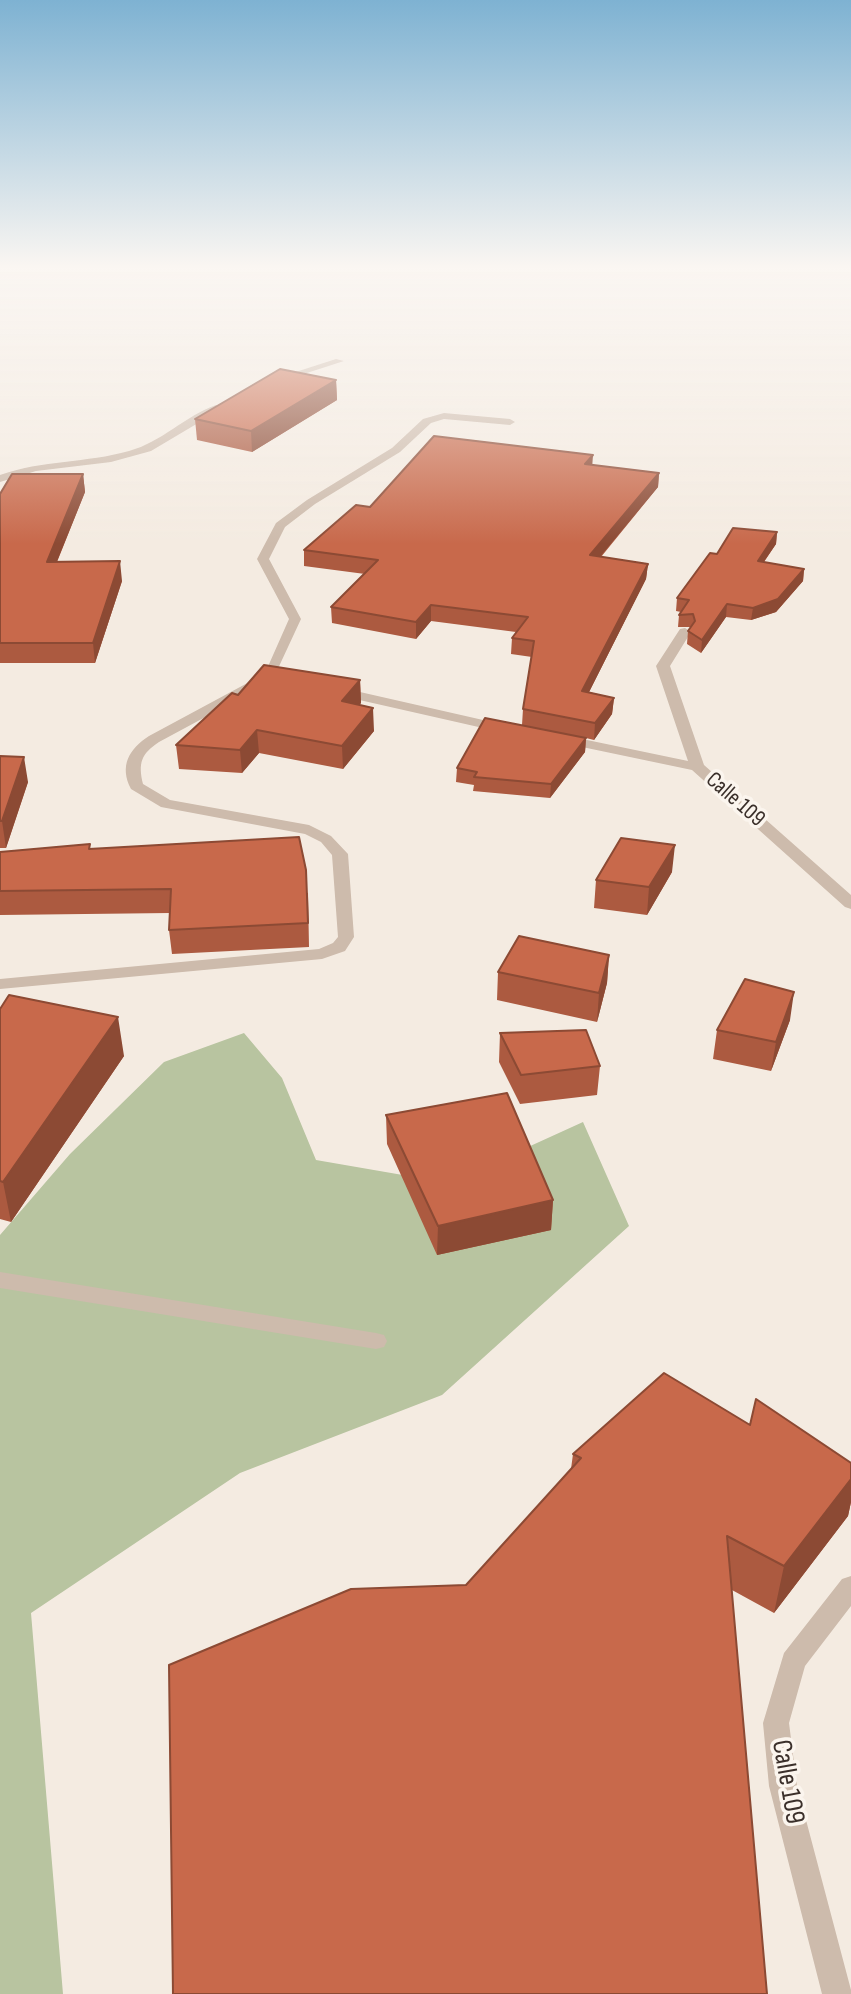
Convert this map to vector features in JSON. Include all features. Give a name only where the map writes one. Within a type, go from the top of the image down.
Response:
[{"type":"street","points":[[261,384],[339,361]]},
{"type":"street","points":[[0,480],[56,464],[145,450],[170,439],[201,416],[225,403]]},
{"type":"street","points":[[268,678],[295,619],[262,559],[280,525],[311,502],[396,450],[427,421],[444,416],[510,422]]},
{"type":"street","name":"Calle 109","points":[[685,632],[663,666],[697,767],[851,904]]},
{"type":"street","points":[[0,984],[322,954],[339,947],[346,937],[340,854],[326,839],[309,830],[166,804],[136,786],[132,767],[138,751],[154,739],[268,678],[293,682]]},
{"type":"street","points":[[318,688],[419,707],[484,725],[525,732]]},
{"type":"street","points":[[552,737],[697,767]]},
{"type":"street","points":[[0,1280],[376,1341]]},
{"type":"street","name":"Calle 109","points":[[837,1994],[783,1786],[776,1723],[793,1661],[851,1587]]},
{"type":"green space","points":[[244,1033],[282,1078],[316,1160],[449,1183],[583,1122],[629,1226],[442,1395],[240,1473],[31,1613],[63,1994],[0,1994],[0,1235],[70,1154],[164,1062]]},
{"type":"building","points":[[280,369],[336,380],[251,431],[195,419]]},
{"type":"building","points":[[434,436],[593,455],[585,464],[659,473],[590,555],[648,564],[582,691],[614,698],[595,723],[523,709],[534,641],[512,638],[528,617],[431,605],[416,622],[331,607],[378,560],[304,550],[356,505],[370,507]]},
{"type":"building","points":[[12,474],[83,474],[47,562],[120,561],[93,643],[0,643],[0,494]]},
{"type":"building","points":[[733,528],[777,532],[758,561],[804,569],[778,599],[753,608],[727,604],[702,640],[688,631],[695,621],[693,614],[679,615],[689,600],[677,598],[710,553],[717,554]]},
{"type":"building","points":[[264,665],[360,680],[342,701],[373,708],[342,746],[257,730],[240,750],[176,745],[232,693],[238,695]]},
{"type":"building","points":[[485,718],[586,738],[551,784],[474,777],[477,772],[457,768]]},
{"type":"building","points":[[0,756],[24,757],[2,821],[0,821]]},
{"type":"building","points":[[299,837],[306,870],[308,923],[169,930],[171,889],[0,891],[0,852],[90,844],[89,849]]},
{"type":"building","points":[[621,838],[675,845],[649,887],[596,880]]},
{"type":"building","points":[[519,936],[609,955],[599,993],[498,972]]},
{"type":"building","points":[[745,979],[794,992],[776,1042],[717,1030]]},
{"type":"building","points":[[9,995],[118,1017],[3,1182],[0,1181],[0,1009]]},
{"type":"building","points":[[586,1030],[600,1066],[521,1075],[500,1033]]},
{"type":"building","points":[[507,1093],[553,1200],[438,1226],[386,1115]]},
{"type":"building","points":[[664,1373],[750,1425],[756,1399],[851,1463],[851,1479],[784,1566],[727,1536],[767,1994],[173,1994],[169,1665],[351,1589],[466,1585],[581,1458],[573,1454]]}]
